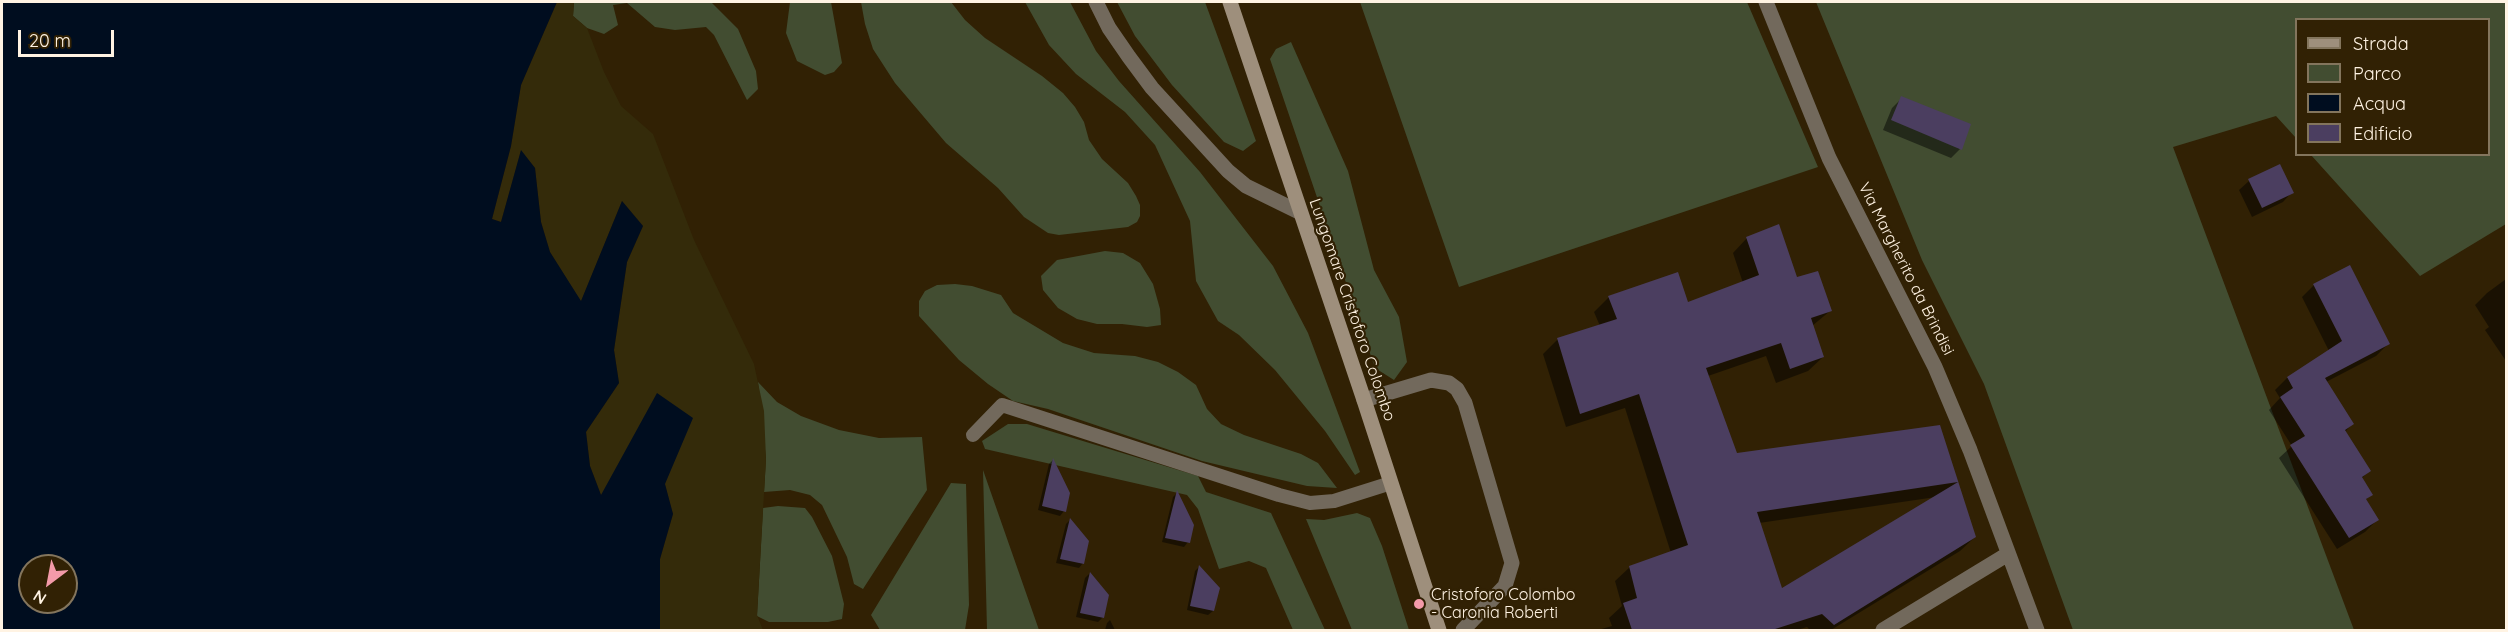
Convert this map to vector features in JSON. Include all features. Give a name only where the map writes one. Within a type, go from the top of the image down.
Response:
[{"type":"main road","name":"Lungomare Cristoforo Colombo","points":[[1230,2],[1439,630]]},
{"type":"street","points":[[1096,2],[1109,28],[1129,57],[1176,115],[1228,171],[1246,186],[1299,212]]},
{"type":"street","name":"Via Margherito da Brindisi","points":[[1766,2],[1829,158],[1935,367],[1970,450],[2037,630]]},
{"type":"street","points":[[1364,400],[1431,380],[1449,382],[1465,403],[1512,563],[1505,586],[1463,630]]},
{"type":"street","points":[[1883,630],[2008,554]]},
{"type":"lane","points":[[973,435],[1002,405],[1310,503],[1334,501],[1390,483]]},
{"type":"green space","points":[[574,2],[711,2],[738,29],[756,71],[758,89],[747,100],[714,35],[706,27],[675,30],[655,27],[627,3],[613,5],[618,25],[604,34],[587,28],[573,16]]},
{"type":"green space","points":[[790,2],[831,2],[842,63],[834,72],[825,75],[797,61],[786,33]]},
{"type":"green space","points":[[861,2],[951,2],[965,20],[985,38],[1042,76],[1063,93],[1075,107],[1084,122],[1089,140],[1102,159],[1128,183],[1136,196],[1140,205],[1140,216],[1137,222],[1128,227],[1059,235],[1048,233],[1024,217],[998,188],[946,143],[895,83],[873,49]]},
{"type":"green space","points":[[1025,2],[1070,2],[1096,51],[1119,81],[1200,172],[1273,266],[1308,333],[1360,472],[1355,475],[1325,431],[1275,370],[1239,335],[1218,321],[1196,281],[1190,221],[1155,145],[1125,112],[1076,74],[1049,45]]},
{"type":"green space","points":[[1117,2],[1205,2],[1256,141],[1243,151],[1224,142],[1172,85],[1135,36]]},
{"type":"green space","points":[[1360,2],[1747,2],[1818,167],[1459,287]]},
{"type":"green space","points":[[1816,2],[2506,2],[2506,224],[2420,276],[2312,156],[2490,156],[2490,18],[2295,18],[2295,137],[2276,116],[2173,147],[2354,630],[2073,630],[1984,384],[1922,260]]},
{"type":"green space","points":[[1291,42],[1348,171],[1374,270],[1399,317],[1407,362],[1394,380],[1375,368],[1270,59],[1276,49]]},
{"type":"green space","points":[[1105,251],[1123,253],[1140,263],[1153,284],[1160,309],[1161,325],[1147,327],[1097,324],[1077,319],[1058,308],[1043,290],[1041,276],[1057,260]]},
{"type":"green space","points":[[937,285],[972,286],[1001,295],[1013,313],[1063,343],[1094,353],[1135,356],[1158,362],[1178,372],[1196,385],[1207,409],[1221,424],[1244,435],[1301,454],[1318,463],[1337,488],[1307,486],[1202,461],[1048,409],[1013,401],[959,360],[919,316],[919,301],[925,291]]},
{"type":"green space","points":[[758,382],[777,402],[801,416],[839,430],[879,438],[922,437],[927,490],[863,589],[854,584],[847,557],[822,505],[810,495],[790,490],[764,492],[766,459]]},
{"type":"green space","points":[[1008,424],[1027,424],[1198,476],[1206,492],[1271,513],[1325,630],[1293,630],[1266,568],[1249,561],[1219,569],[1198,509],[1187,495],[985,449],[982,441]]},
{"type":"green space","points":[[983,470],[1039,630],[987,630]]},
{"type":"green space","points":[[951,483],[966,484],[969,605],[965,630],[880,630],[871,615]]},
{"type":"green space","points":[[778,506],[805,508],[812,517],[832,556],[844,604],[842,619],[828,622],[769,622],[757,616],[763,508]]},
{"type":"green space","points":[[1357,513],[1370,518],[1382,546],[1409,630],[1352,630],[1306,519],[1324,520]]},
{"type":"sand","points":[[557,2],[574,2],[573,16],[587,28],[604,72],[621,106],[653,134],[694,240],[754,364],[764,411],[766,459],[757,615],[763,630],[660,630],[660,559],[673,514],[665,485],[601,495],[590,466],[586,432],[619,383],[614,350],[627,262],[643,226],[622,201],[581,302],[550,252],[541,222],[535,168],[521,151],[501,222],[492,219],[511,146],[521,85]]},
{"type":"water","points":[[2,2],[557,2],[521,85],[511,146],[492,219],[501,222],[521,150],[535,168],[541,222],[550,252],[581,301],[622,201],[643,226],[627,262],[614,350],[619,383],[586,432],[590,466],[601,495],[657,393],[693,418],[665,484],[673,514],[660,559],[660,630],[2,630]]},
{"type":"building","points":[[1901,96],[1971,124],[1962,150],[1891,120]]},
{"type":"building","points":[[2280,164],[2294,193],[2262,208],[2248,179]]},
{"type":"building","points":[[1779,224],[1797,277],[1818,271],[1832,311],[1811,318],[1824,357],[1790,369],[1781,343],[1706,368],[1737,453],[1940,425],[1976,537],[1834,625],[1822,614],[1772,630],[1632,630],[1623,603],[1637,598],[1629,566],[1688,545],[1639,394],[1580,414],[1557,338],[1617,319],[1608,296],[1678,272],[1688,302],[1759,275],[1746,237]],"holes":[[[1958,482],[1782,588],[1757,512]]]},
{"type":"building","points":[[2350,265],[2390,344],[2325,378],[2354,424],[2345,430],[2371,471],[2362,477],[2373,495],[2366,499],[2379,520],[2349,538],[2290,445],[2305,436],[2280,397],[2293,388],[2287,377],[2342,341],[2313,284]]},
{"type":"building","points":[[1053,458],[1070,493],[1066,512],[1042,506]]},
{"type":"building","points":[[1177,490],[1194,525],[1190,543],[1165,538]]},
{"type":"building","points":[[1070,518],[1089,541],[1084,564],[1060,559]]},
{"type":"building","points":[[1199,565],[1220,588],[1214,611],[1190,606]]},
{"type":"building","points":[[1090,572],[1109,595],[1104,618],[1080,613]]},
{"type":"place","name":"Cristoforo Colombo - Caronia Roberti","points":[[1419,604]]}]
